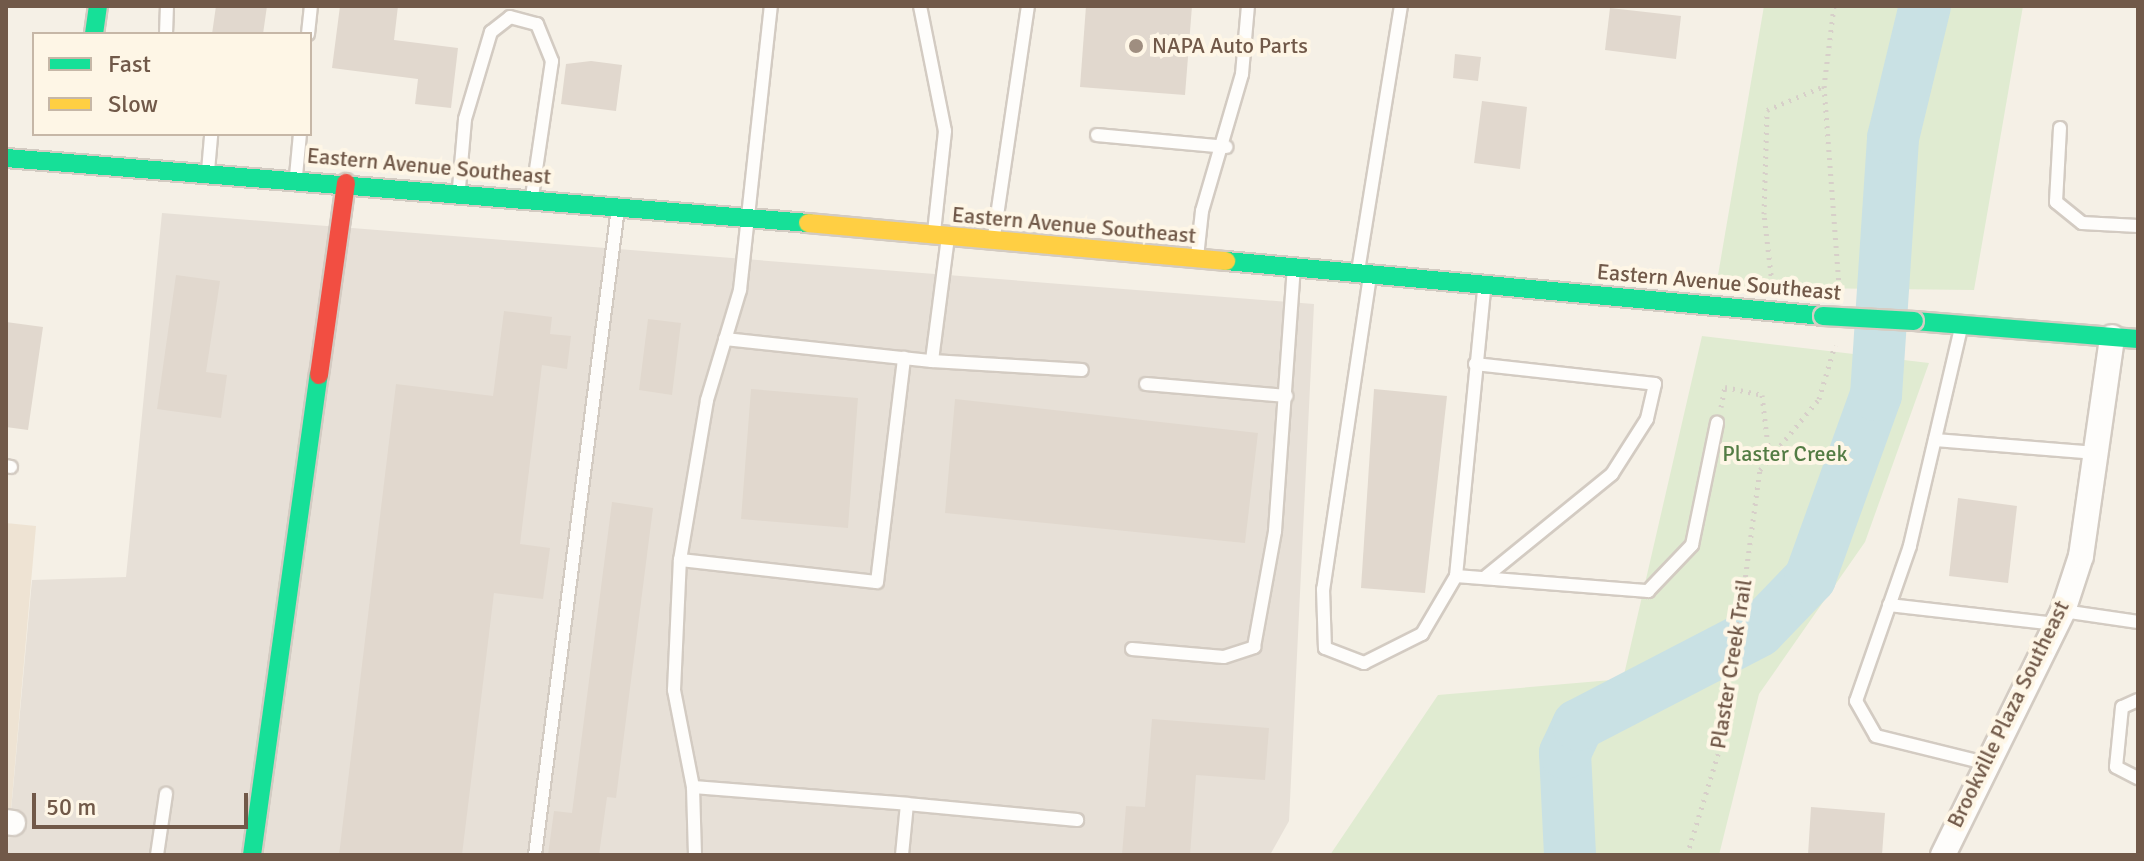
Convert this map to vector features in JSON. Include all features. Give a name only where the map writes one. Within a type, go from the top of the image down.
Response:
[{"type":"main road","points":[[94,32],[98,6]]},
{"type":"main road","name":"Eastern Avenue Southeast","points":[[6,158],[79,155],[207,172],[459,191],[1197,261],[1823,316],[2138,339]]},
{"type":"main road","points":[[252,855],[346,183]]},
{"type":"street","name":"Brookville Plaza Southeast","points":[[1943,855],[1985,763],[2060,618],[2081,556],[2112,337]]},
{"type":"lane","points":[[166,32],[167,6]]},
{"type":"lane","points":[[308,32],[311,6]]},
{"type":"lane","points":[[695,855],[693,787],[674,690],[680,560],[725,339],[740,290],[745,220],[771,6]]},
{"type":"lane","points":[[920,6],[945,131],[932,361]]},
{"type":"lane","points":[[994,241],[1028,6]]},
{"type":"lane","points":[[1197,261],[1202,211],[1226,147],[1248,6]]},
{"type":"lane","points":[[1401,6],[1323,589],[1325,648],[1364,663],[1422,634],[1456,576],[1485,286]]},
{"type":"lane","points":[[459,191],[465,119],[491,32],[510,17],[537,24],[552,61],[532,199]]},
{"type":"lane","points":[[2060,128],[2056,202],[2082,223],[2138,226]]},
{"type":"lane","points":[[1097,135],[1226,147]]},
{"type":"lane","points":[[207,172],[211,136]]},
{"type":"lane","points":[[296,179],[300,136]]},
{"type":"lane","points":[[535,855],[618,208]]},
{"type":"lane","points":[[1132,649],[1224,657],[1254,647],[1275,531],[1294,269]]},
{"type":"lane","points":[[1962,325],[1935,440],[1889,605],[1856,701],[1876,736],[1985,763]]},
{"type":"lane","points":[[725,339],[932,361],[1082,370]]},
{"type":"lane","points":[[680,560],[877,582],[904,358]]},
{"type":"lane","points":[[1475,364],[1655,384],[1647,419],[1612,474],[1484,578]]},
{"type":"lane","points":[[1146,384],[1286,396]]},
{"type":"lane","points":[[1456,576],[1648,591],[1692,545],[1717,423]]},
{"type":"lane","points":[[1935,440],[2096,453]]},
{"type":"lane","points":[[1889,605],[2138,622]]},
{"type":"lane","points":[[2138,700],[2122,707],[2116,767],[2138,778]]},
{"type":"lane","points":[[693,787],[1077,820]]},
{"type":"lane","points":[[157,855],[166,794]]},
{"type":"lane","points":[[902,855],[907,804]]},
{"type":"path","points":[[1827,151],[1824,86],[1834,6]]},
{"type":"path","points":[[1776,312],[1764,214],[1767,110],[1824,86]]},
{"type":"path","points":[[1717,423],[1725,387],[1762,395],[1769,457]]},
{"type":"path","name":"Plaster Creek Trail","points":[[1687,855],[1724,735],[1760,470]]},
{"type":"shaded area","points":[[162,213],[1314,304],[1289,821],[1270,855],[7,855],[32,580],[126,577]]},
{"type":"shaded area","points":[[6,523],[36,526],[7,855],[6,855]]},
{"type":"green space","points":[[1764,6],[2023,6],[1974,290],[1716,287]]},
{"type":"green space","name":"Plaster Creek","points":[[1702,336],[1929,363],[1865,542],[1759,694],[1719,855],[1330,855],[1438,695],[1623,679]]},
{"type":"building","points":[[216,6],[267,6],[263,32],[212,32]]},
{"type":"building","points":[[340,6],[398,6],[394,40],[458,48],[451,108],[415,104],[418,79],[332,68]]},
{"type":"building","name":"NAPA Auto Parts","points":[[1086,6],[1192,6],[1185,95],[1080,87]]},
{"type":"building","points":[[1610,8],[1681,16],[1676,59],[1605,50]]},
{"type":"building","points":[[1455,54],[1481,57],[1478,81],[1453,78]]},
{"type":"building","points":[[591,61],[622,65],[616,111],[561,104],[566,64]]},
{"type":"building","points":[[1482,101],[1527,107],[1520,169],[1474,163]]},
{"type":"building","points":[[176,275],[220,281],[206,372],[227,375],[221,418],[157,409]]},
{"type":"building","points":[[504,311],[552,317],[550,334],[571,336],[567,369],[542,365],[520,544],[550,548],[543,599],[494,593],[462,855],[339,855],[396,384],[493,396]]},
{"type":"building","points":[[648,319],[681,323],[672,395],[639,390]]},
{"type":"building","points":[[6,322],[43,327],[28,430],[6,427]]},
{"type":"building","points":[[751,389],[858,398],[848,528],[741,519]]},
{"type":"building","points":[[1374,389],[1447,396],[1425,593],[1361,588]]},
{"type":"building","points":[[955,399],[1258,433],[1245,543],[945,513]]},
{"type":"building","points":[[1958,498],[2017,506],[2008,583],[1949,576]]},
{"type":"building","points":[[612,502],[653,508],[616,798],[607,797],[599,855],[548,855],[554,811],[572,813]]},
{"type":"building","points":[[1152,719],[1269,728],[1265,780],[1196,775],[1190,855],[1122,855],[1126,806],[1145,807]]},
{"type":"building","points":[[1811,807],[1885,813],[1882,855],[1808,855]]},
{"type":"waterway","name":"Plaster Creek","points":[[1570,855],[1565,753],[1578,725],[1759,631],[1810,578],[1876,395],[1893,138],[1925,6]]},
{"type":"traffic: fast","points":[[94,32],[98,6]]},
{"type":"traffic: fast","points":[[6,158],[808,223]]},
{"type":"traffic: fast","points":[[1226,261],[1823,316]]},
{"type":"traffic: fast","points":[[1823,316],[1914,321]]},
{"type":"traffic: fast","points":[[1914,321],[2138,339]]},
{"type":"traffic: fast","points":[[252,855],[319,375]]},
{"type":"traffic: slow","points":[[808,223],[1226,261]]},
{"type":"traffic: jam","points":[[319,375],[346,183]]},
{"type":"place","name":"NAPA Auto Parts","points":[[1136,46]]}]
